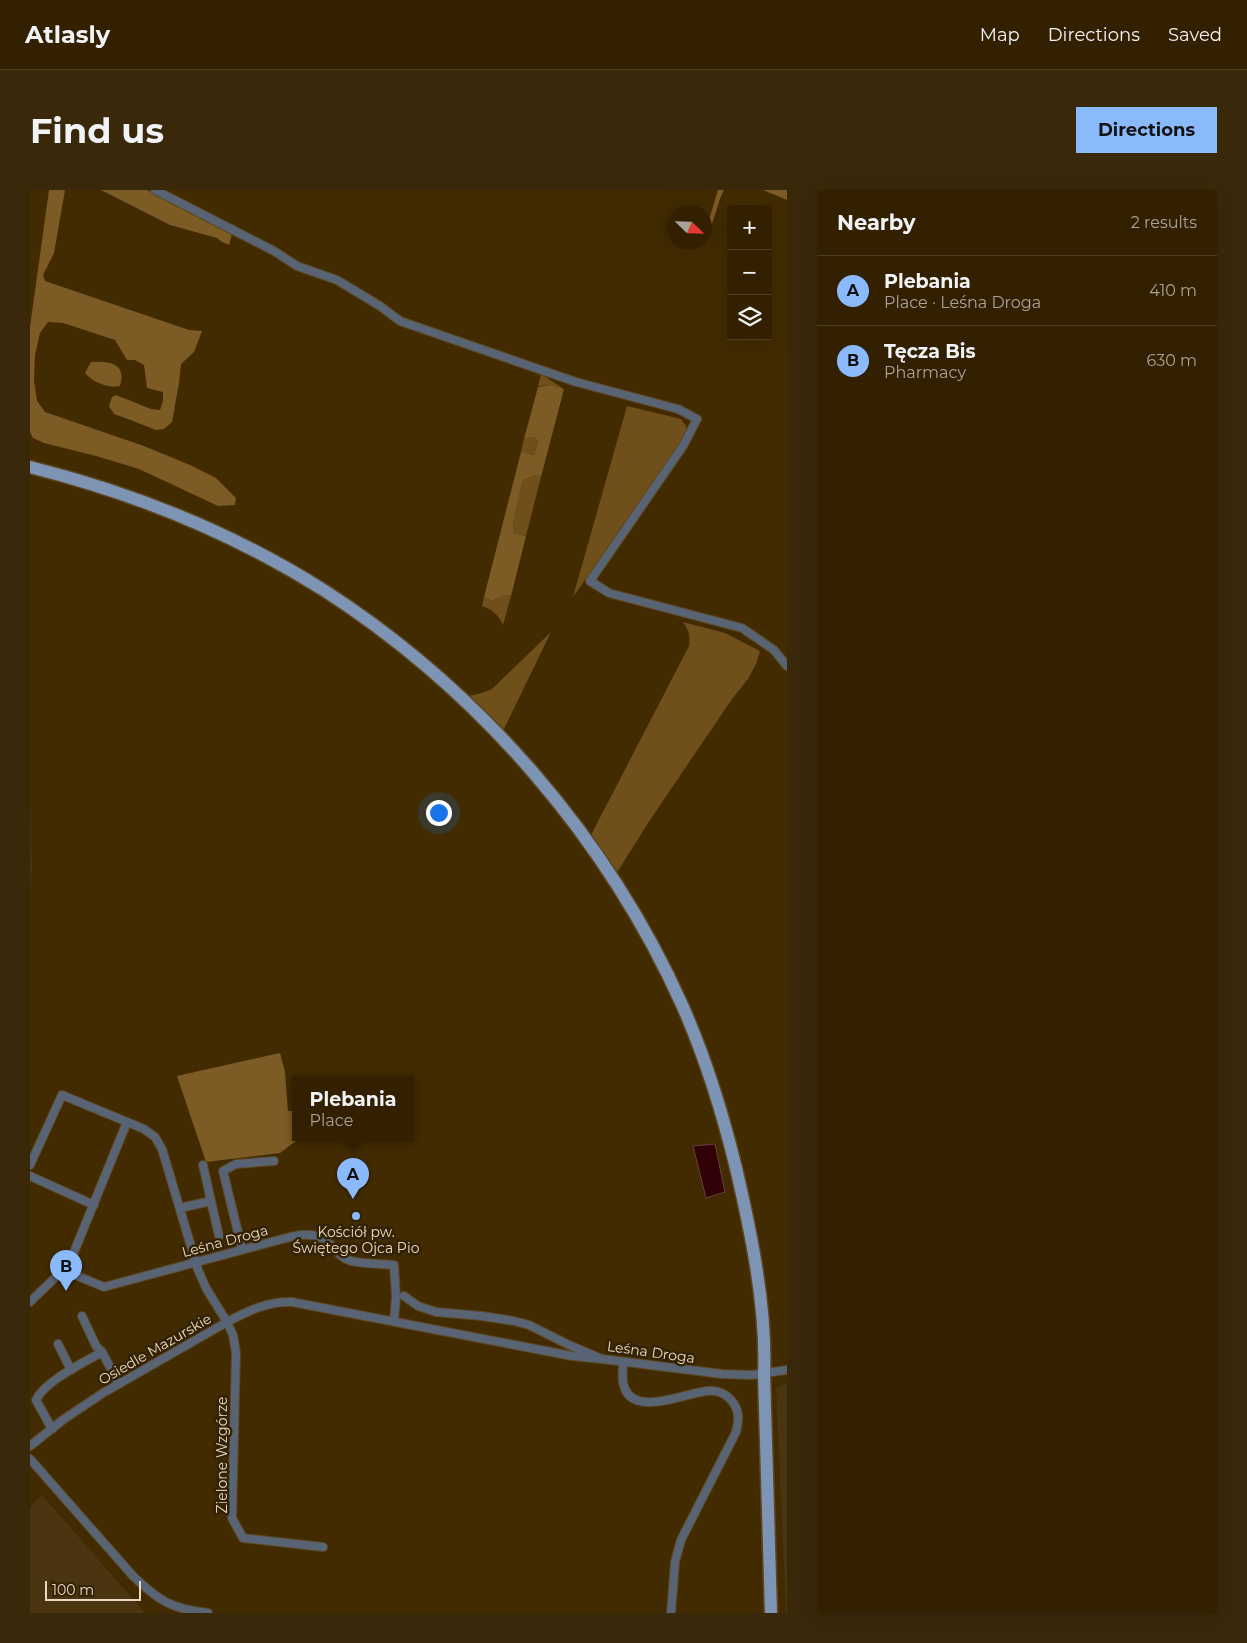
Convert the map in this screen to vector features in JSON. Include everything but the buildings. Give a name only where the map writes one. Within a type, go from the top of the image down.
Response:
[{"type":"main road","points":[[30,467],[94,484],[130,496],[181,517],[247,548],[325,591],[385,634],[466,703],[518,757],[579,830],[611,877],[656,952],[683,1007],[732,1149],[749,1225],[768,1373],[778,1613]]},
{"type":"main road","points":[[768,1373],[771,1613]]},
{"type":"street","points":[[155,190],[297,266],[337,280],[380,306],[400,321],[576,382],[678,409],[697,419],[683,446],[590,581],[609,593],[742,628],[774,650],[787,666]]},
{"type":"street","name":"Osiedle Mazurskie","points":[[30,1165],[62,1095],[144,1129],[155,1137],[162,1149],[196,1262],[206,1288],[227,1322],[82,1407],[30,1446]]},
{"type":"street","points":[[30,1302],[64,1270],[72,1256],[127,1122]]},
{"type":"street","points":[[242,1249],[223,1171],[236,1164],[274,1161]]},
{"type":"street","points":[[203,1165],[219,1236]]},
{"type":"street","points":[[30,1176],[94,1205]]},
{"type":"street","points":[[180,1208],[211,1201]]},
{"type":"street","name":"Leśna Droga","points":[[64,1270],[104,1287],[242,1249],[309,1234],[326,1240],[338,1253],[350,1261],[394,1266],[396,1297],[394,1321]]},
{"type":"street","name":"Leśna Droga","points":[[404,1296],[418,1306],[436,1312],[482,1316],[529,1325],[602,1359],[722,1374],[768,1373],[787,1370]]},
{"type":"street","points":[[227,1322],[255,1309],[278,1302],[292,1302],[572,1356],[602,1359]]},
{"type":"street","points":[[82,1316],[96,1346],[102,1352],[119,1384]]},
{"type":"street","name":"Zielone Wzgórze","points":[[227,1322],[233,1336],[236,1352],[232,1518],[243,1538],[323,1547]]},
{"type":"street","points":[[58,1344],[71,1370]]},
{"type":"street","points":[[52,1428],[36,1400],[40,1391],[102,1352]]},
{"type":"street","points":[[623,1363],[623,1381],[626,1391],[634,1398],[644,1402],[656,1403],[708,1391],[719,1392],[728,1396],[736,1406],[739,1420],[736,1432],[681,1540],[675,1562],[671,1613]]},
{"type":"street","points":[[30,1459],[133,1576],[149,1591],[164,1602],[178,1608],[208,1613]]},
{"type":"shaded area","points":[[49,190],[65,190],[54,253],[43,275],[45,281],[189,330],[202,331],[194,352],[181,364],[172,422],[164,429],[156,430],[114,414],[109,406],[112,397],[116,395],[151,409],[160,410],[163,392],[147,388],[144,365],[135,360],[127,360],[115,340],[63,323],[48,322],[40,333],[35,355],[34,380],[37,401],[45,412],[144,446],[216,478],[236,498],[235,505],[218,506],[139,469],[44,443],[33,438],[30,432],[30,327]]},
{"type":"shaded area","points":[[101,190],[147,190],[232,234],[229,245],[217,238],[170,225]]},
{"type":"shaded area","points":[[718,190],[724,190],[712,224],[712,210]]},
{"type":"shaded area","points":[[763,190],[787,190],[787,200]]},
{"type":"shaded area","points":[[91,362],[110,363],[119,368],[122,378],[120,386],[106,386],[88,376],[85,373]]},
{"type":"shaded area","points":[[541,374],[564,389],[551,385],[538,386]]},
{"type":"shaded area","points":[[551,385],[564,389],[541,477],[536,475],[523,480],[513,523],[513,533],[526,536],[511,596],[505,595],[491,601],[484,597],[521,452],[534,455],[538,441],[535,437],[524,439],[538,387]]},
{"type":"shaded area","points":[[627,406],[681,419],[686,426],[687,434],[573,597]]},
{"type":"shaded area","points":[[535,437],[538,440],[534,455],[521,452],[524,439]]},
{"type":"shaded area","points":[[536,475],[541,477],[526,536],[513,533],[513,523],[523,480]]},
{"type":"shaded area","points":[[505,595],[511,596],[503,625],[494,613],[482,606],[484,597],[491,601]]},
{"type":"shaded area","points":[[683,622],[725,633],[760,651],[748,679],[732,699],[650,820],[616,874],[591,835],[689,646],[689,633]]},
{"type":"shaded area","points":[[551,632],[502,733],[464,697],[492,689]]},
{"type":"shaded area","points":[[30,800],[32,868],[30,892]]},
{"type":"shaded area","points":[[280,1053],[285,1072],[288,1111],[292,1111],[292,1141],[296,1141],[280,1153],[206,1162],[177,1076]]},
{"type":"shaded area","points":[[715,1144],[725,1192],[706,1198],[693,1146]]},
{"type":"shaded area","points":[[787,1383],[787,1613],[786,1613],[776,1387]]},
{"type":"shaded area","points":[[42,1495],[145,1613],[30,1613],[30,1507]]},
{"type":"place","name":"Plebania","points":[[353,1199]]},
{"type":"place","name":"Kościół pw. Świętego Ojca Pio","points":[[356,1216]]},
{"type":"place","name":"Tęcza Bis","points":[[66,1291]]}]
